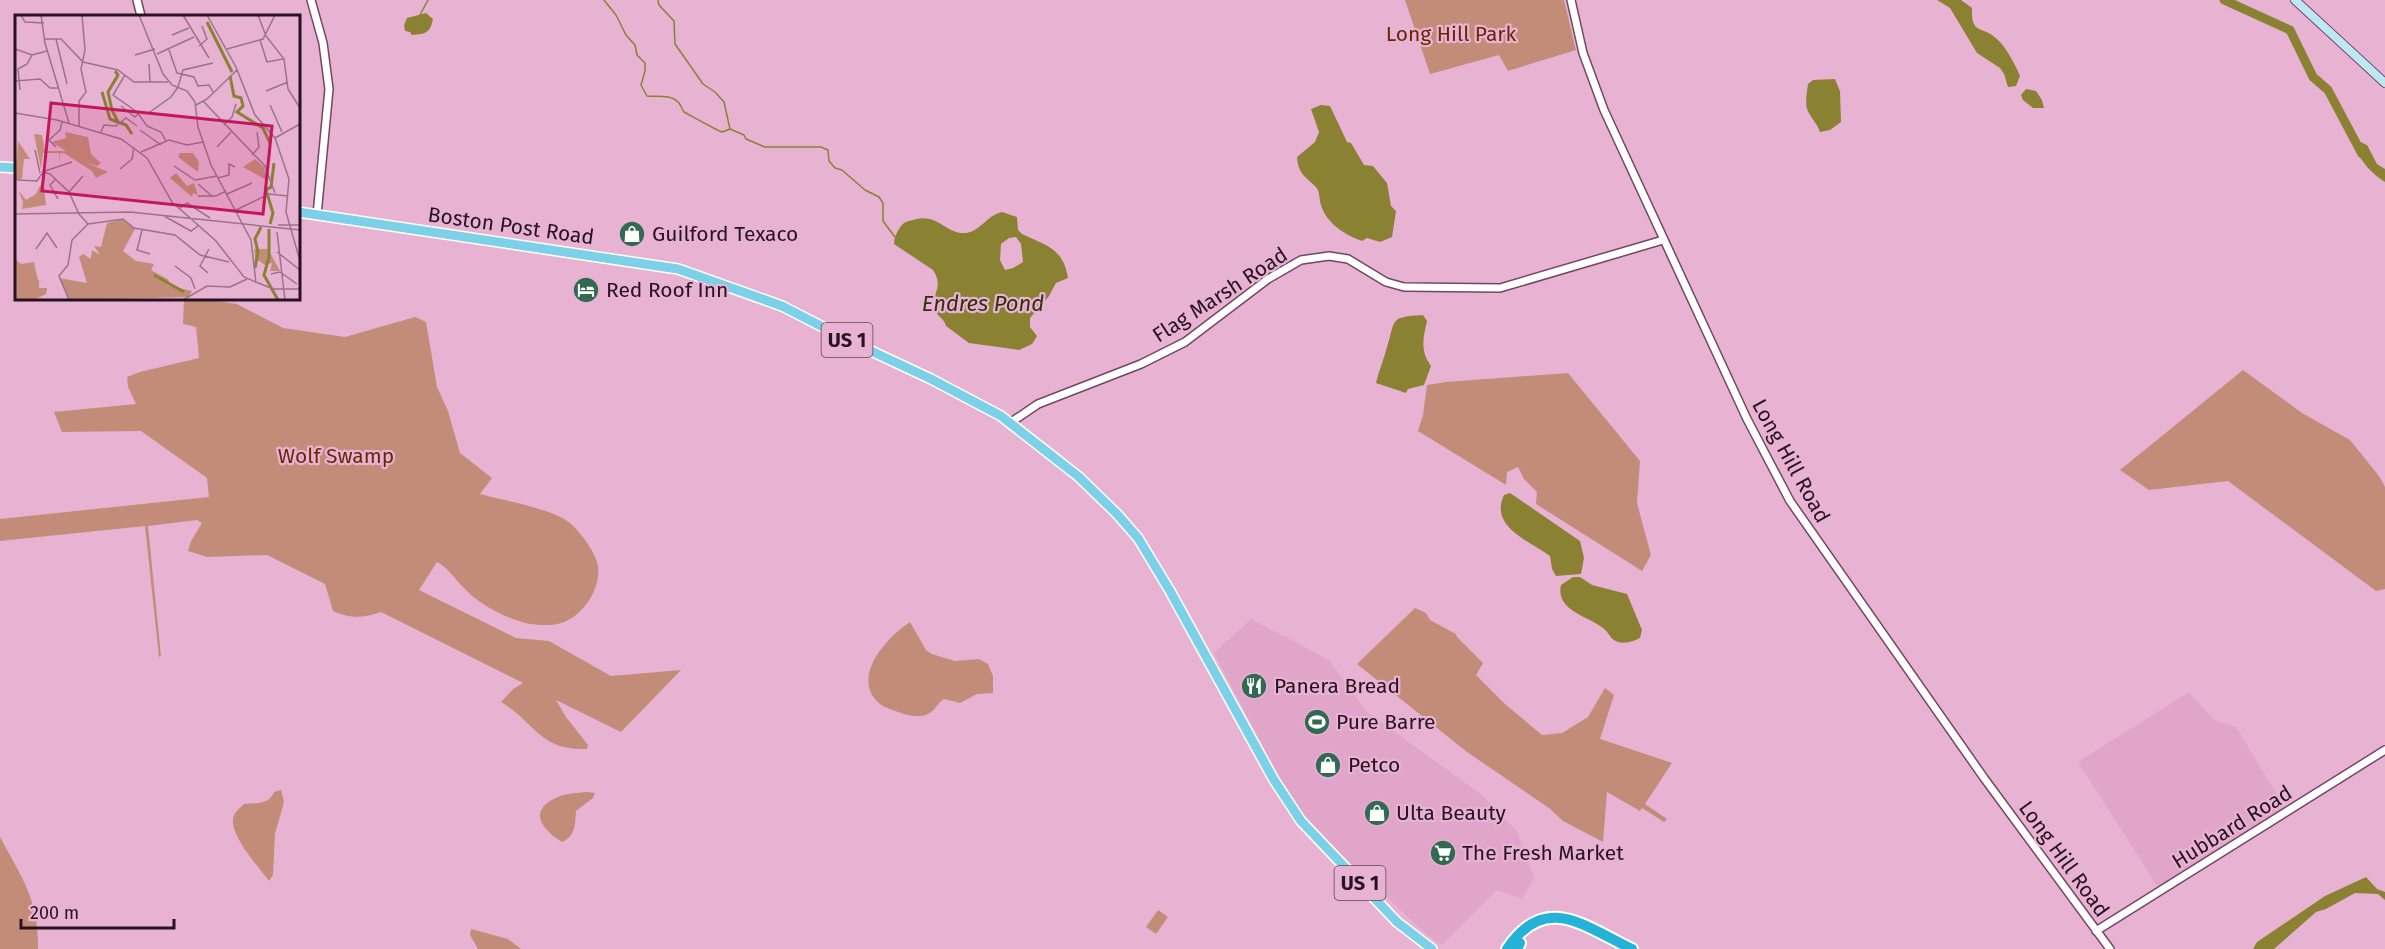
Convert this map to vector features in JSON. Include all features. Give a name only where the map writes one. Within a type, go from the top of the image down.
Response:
[{"type":"highway","points":[[1507,949],[1524,928],[1534,921],[1547,917],[1577,923],[1632,949]]},
{"type":"highway","points":[[1518,947],[1530,930],[1543,924],[1558,922],[1572,926],[1620,949]]},
{"type":"main road","points":[[2295,0],[2385,83]]},
{"type":"main road","points":[[0,167],[15,168]]},
{"type":"main road","name":"Boston Post Road","points":[[300,212],[678,269],[782,306],[931,379],[1010,423],[1079,477],[1138,538],[1170,591],[1274,780],[1301,821],[1397,922],[1432,949]]},
{"type":"street","points":[[136,0],[141,15]]},
{"type":"street","points":[[311,0],[322,35],[330,89],[317,215]]},
{"type":"street","name":"Long Hill Road","points":[[1571,0],[1594,88],[1750,426],[1797,513],[1984,778],[2110,949]]},
{"type":"street","name":"Flag Marsh Road","points":[[1010,423],[1038,404],[1141,364],[1185,342],[1268,279],[1301,260],[1329,256],[1348,259],[1386,282],[1404,287],[1466,290],[1500,288],[1657,244],[1663,240]]},
{"type":"street","name":"Hubbard Road","points":[[2096,931],[2385,750]]},
{"type":"shaded area","points":[[1251,619],[1329,660],[1366,711],[1482,795],[1517,831],[1534,878],[1522,899],[1497,890],[1442,945],[1426,934],[1306,819],[1281,780],[1214,653]]},
{"type":"shaded area","points":[[2189,692],[2214,720],[2236,727],[2285,808],[2158,887],[2078,762]]},
{"type":"green space","name":"Long Hill Park","points":[[1405,0],[1564,0],[1576,50],[1508,71],[1499,55],[1430,74]]},
{"type":"green space","name":"Wolf Swamp","points":[[184,300],[210,300],[237,304],[283,328],[345,337],[415,317],[426,322],[437,387],[448,411],[460,453],[492,478],[480,494],[541,509],[571,524],[591,549],[597,561],[598,574],[594,592],[584,608],[569,619],[554,625],[530,624],[495,611],[472,596],[449,571],[437,562],[419,590],[516,638],[549,641],[611,676],[681,670],[621,732],[556,700],[588,745],[587,749],[558,745],[548,741],[501,702],[513,689],[523,683],[381,612],[357,617],[333,611],[325,584],[267,555],[207,557],[188,551],[202,523],[197,520],[148,526],[161,656],[159,657],[145,526],[0,541],[0,519],[209,497],[207,478],[141,431],[62,432],[54,412],[136,404],[128,387],[127,377],[199,358],[196,327],[183,324]]},
{"type":"green space","points":[[2243,370],[2302,413],[2350,440],[2379,476],[2385,487],[2385,589],[2376,591],[2228,481],[2149,490],[2120,470]]},
{"type":"green space","points":[[1568,373],[1640,461],[1637,503],[1651,555],[1642,571],[1536,504],[1537,492],[1524,479],[1518,467],[1507,472],[1506,485],[1418,431],[1423,415],[1427,385]]},
{"type":"green space","points":[[1415,608],[1426,613],[1430,620],[1456,634],[1483,663],[1476,675],[1505,704],[1542,735],[1562,733],[1588,717],[1605,688],[1614,695],[1600,739],[1672,763],[1645,804],[1667,819],[1664,822],[1642,808],[1640,811],[1607,792],[1603,842],[1563,821],[1549,808],[1467,752],[1357,664]]},
{"type":"green space","points":[[910,622],[926,650],[932,654],[955,661],[979,659],[988,664],[993,676],[993,693],[977,694],[960,703],[944,699],[930,713],[922,716],[904,714],[880,704],[871,694],[868,682],[870,671],[882,648],[891,637]]},
{"type":"green space","points":[[281,790],[284,802],[275,834],[273,875],[269,881],[241,843],[236,834],[233,819],[244,804],[265,801],[274,792]]},
{"type":"green space","points":[[595,793],[593,798],[576,811],[572,833],[562,842],[548,831],[540,820],[543,808],[548,802],[561,796]]},
{"type":"green space","points":[[0,837],[28,890],[36,917],[38,949],[0,949]]},
{"type":"green space","points":[[1158,910],[1168,917],[1156,934],[1146,927]]},
{"type":"green space","points":[[471,929],[508,939],[521,949],[478,949],[470,935]]},
{"type":"water","points":[[1937,0],[1961,0],[1972,8],[1973,23],[1997,39],[2013,61],[2020,76],[2016,86],[2008,87],[2000,68],[1977,53],[1950,8]]},
{"type":"water","points":[[426,13],[433,19],[427,32],[412,35],[405,31],[404,25],[407,18]]},
{"type":"water","points":[[1835,79],[1840,91],[1841,122],[1830,130],[1820,132],[1807,109],[1808,84],[1813,80]]},
{"type":"water","points":[[2026,89],[2036,91],[2044,108],[2033,108],[2023,100],[2021,95]]},
{"type":"water","points":[[1321,105],[1330,106],[1347,142],[1351,143],[1364,165],[1373,166],[1387,183],[1391,206],[1396,211],[1392,237],[1380,242],[1367,238],[1362,241],[1337,228],[1327,217],[1320,203],[1317,189],[1301,171],[1297,157],[1315,142],[1319,132],[1311,109]]},
{"type":"water","points":[[2358,141],[2367,145],[2377,164],[2385,169],[2385,182],[2360,158],[2355,147]]},
{"type":"water","name":"Endres Pond","points":[[1002,212],[1017,217],[1018,230],[1022,234],[1046,245],[1058,254],[1066,268],[1068,278],[1056,283],[1049,296],[1030,318],[1030,327],[1037,336],[1032,344],[1019,350],[969,343],[946,326],[935,309],[934,299],[938,282],[933,270],[894,244],[901,226],[909,221],[929,219],[953,231],[966,233],[976,229]],"holes":[[[1016,237],[1021,244],[1023,262],[1005,270],[1000,260],[1001,244],[1009,238]]]},
{"type":"water","points":[[1423,315],[1427,321],[1424,350],[1431,366],[1424,385],[1408,389],[1406,393],[1376,383],[1393,325],[1404,317]]},
{"type":"water","points":[[1510,493],[1580,541],[1584,558],[1581,574],[1556,576],[1552,569],[1550,556],[1514,532],[1502,516],[1501,506],[1504,495]]},
{"type":"water","points":[[1573,577],[1580,577],[1592,585],[1627,594],[1642,630],[1640,638],[1618,642],[1598,624],[1568,607],[1563,601],[1561,585]]},
{"type":"water","points":[[2366,877],[2377,889],[2385,892],[2385,900],[2378,894],[2355,893],[2316,912],[2274,949],[2253,949],[2257,942],[2325,896]]},
{"type":"waterway","points":[[420,15],[428,0]]},
{"type":"waterway","points":[[604,0],[635,45],[637,55],[645,63],[641,85],[647,96],[672,98],[679,103],[684,112],[722,132],[730,129]]},
{"type":"waterway","points":[[658,0],[659,5],[674,21],[675,44],[703,84],[724,102],[730,129],[765,147],[821,147],[828,150],[829,161],[835,168],[842,170],[865,190],[879,197],[883,203],[883,221],[895,237]]},
{"type":"waterway","points":[[2224,0],[2290,30],[2313,77],[2328,90],[2362,154]]},
{"type":"place","name":"Guilford Texaco","points":[[632,234]]},
{"type":"place","name":"Red Roof Inn","points":[[586,290]]},
{"type":"place","name":"Panera Bread","points":[[1254,686]]},
{"type":"place","name":"Pure Barre","points":[[1317,722]]},
{"type":"place","name":"Petco","points":[[1328,765]]},
{"type":"place","name":"Ulta Beauty","points":[[1377,813]]},
{"type":"place","name":"The Fresh Market","points":[[1443,853]]}]
